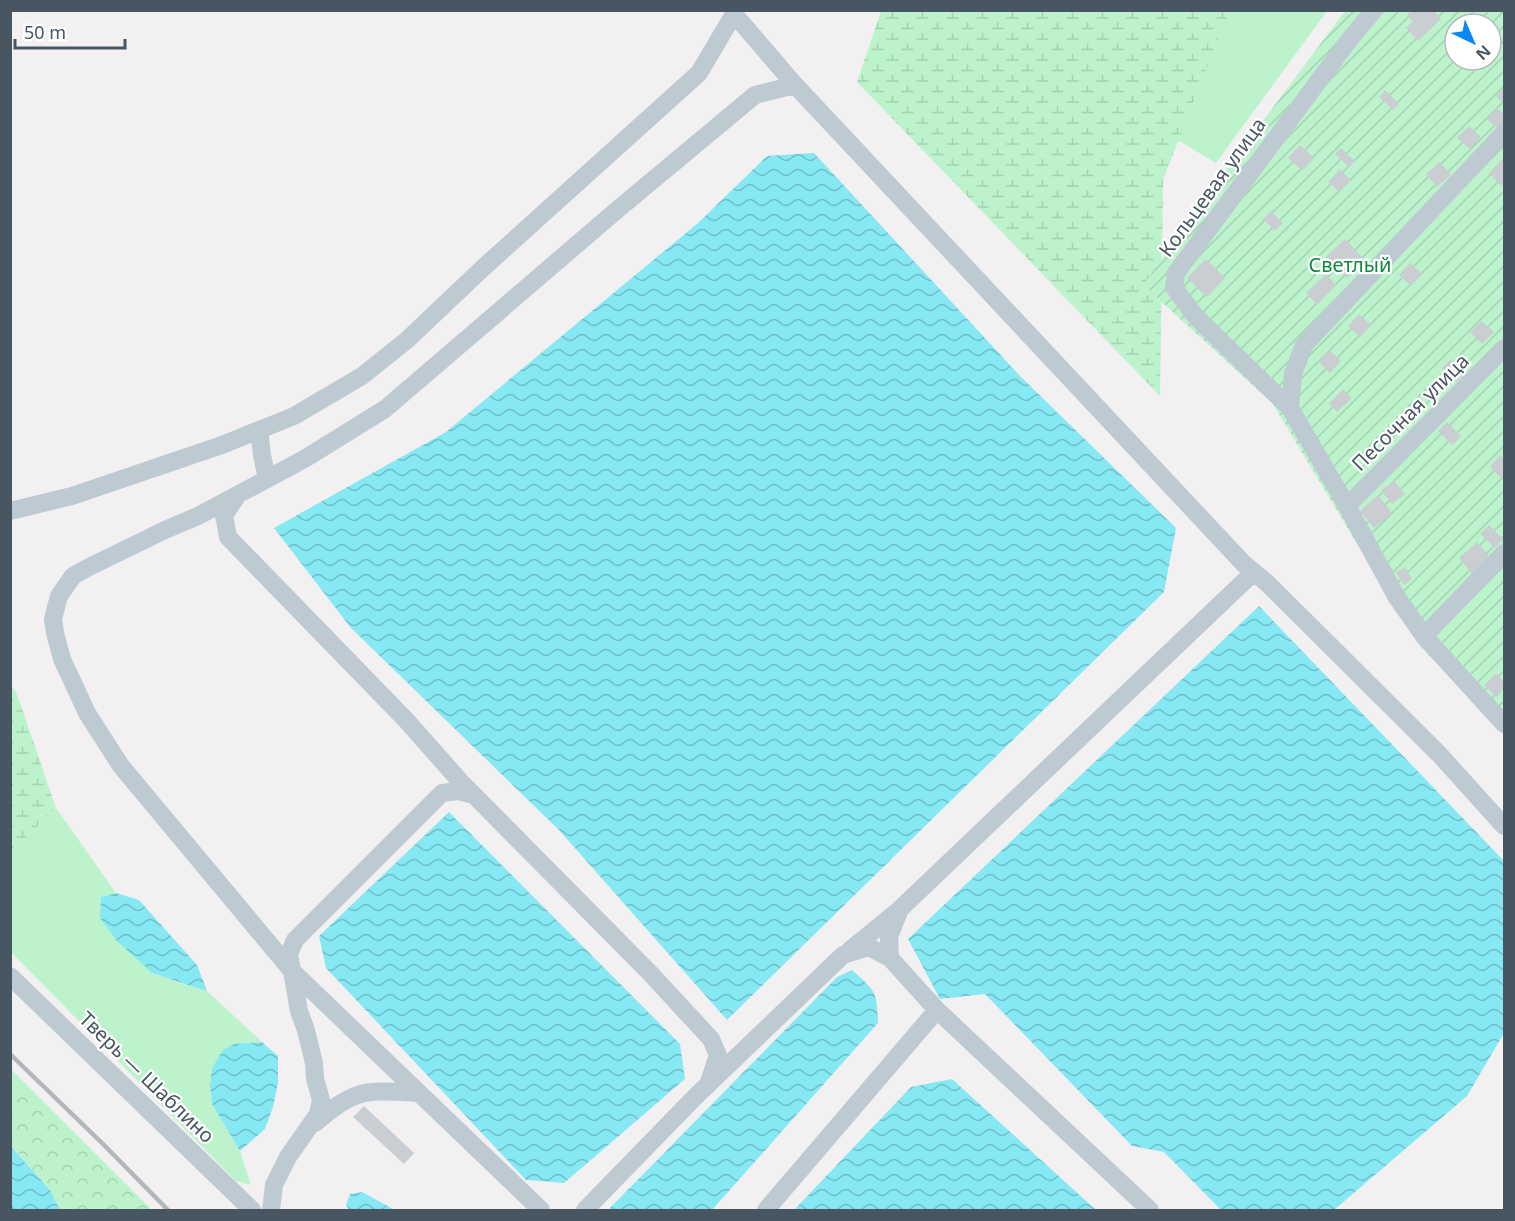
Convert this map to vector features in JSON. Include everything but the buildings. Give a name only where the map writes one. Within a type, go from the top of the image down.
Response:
[{"type":"street","name":"Кольцевая улица","points":[[1374,10],[1346,44],[1176,273],[1174,287],[1195,316],[1290,408],[1395,596],[1424,636],[1504,724]]},
{"type":"street","points":[[10,510],[72,496],[222,445],[294,416],[362,376],[407,340],[483,267],[699,73],[734,12],[795,85],[1244,564],[1439,754],[1504,826]]},
{"type":"street","points":[[541,1210],[292,971],[121,766],[87,713],[62,658],[53,619],[59,596],[73,576],[198,516],[306,458],[385,409],[617,210],[755,96],[795,85]]},
{"type":"street","points":[[1290,408],[1293,374],[1304,345],[1504,133]]},
{"type":"street","name":"Песочная улица","points":[[1347,507],[1504,348]]},
{"type":"street","points":[[259,430],[267,478]]},
{"type":"street","points":[[239,494],[224,516],[228,537],[711,1039],[718,1056],[708,1085]]},
{"type":"street","points":[[1424,636],[1504,553]]},
{"type":"street","points":[[585,1210],[708,1085],[843,955],[900,909],[1254,572]]},
{"type":"street","points":[[271,1210],[274,1185],[288,1157],[318,1114],[321,1100],[306,1029],[299,1011],[289,954],[295,940],[442,793],[444,777],[440,759]]},
{"type":"street","points":[[442,793],[458,791],[474,795]]},
{"type":"street","points":[[890,958],[889,937],[900,909]]},
{"type":"street","points":[[843,955],[869,947],[890,958],[937,1010],[1150,1210]]},
{"type":"street","name":"Тверь — Шаблино","points":[[10,976],[252,1210]]},
{"type":"street","points":[[765,1210],[937,1010]]},
{"type":"street","points":[[711,1039],[728,1046],[753,1042]]},
{"type":"street","points":[[309,1128],[338,1104],[357,1094],[418,1093]]},
{"type":"green space","points":[[881,11],[1232,11],[1228,14],[1163,180],[1160,396],[857,82]]},
{"type":"green space","points":[[1151,11],[1327,11],[1216,163],[1139,117]]},
{"type":"green space","name":"Светлый","points":[[1345,11],[1504,11],[1504,734],[1420,646],[1273,404],[1143,285]]},
{"type":"green space","points":[[11,684],[17,694],[56,808],[11,852]]},
{"type":"green space","points":[[56,808],[116,893],[101,897],[152,973],[207,991],[262,1042],[242,1044],[212,1068],[210,1086],[212,1104],[240,1151],[251,1185],[236,1181],[11,952],[11,852]]},
{"type":"green space","points":[[10,1068],[152,1210],[60,1210],[50,1190],[11,1145]]},
{"type":"water","points":[[814,153],[1021,377],[1176,528],[1164,592],[727,1020],[559,830],[351,628],[274,528],[446,432],[698,223],[767,156]]},
{"type":"water","points":[[1259,606],[1504,861],[1504,1033],[1467,1096],[1334,1210],[1221,1210],[1164,1152],[1132,1146],[985,994],[940,999],[908,939]]},
{"type":"water","points":[[449,812],[680,1044],[685,1079],[564,1183],[526,1180],[326,968],[319,936]]},
{"type":"water","points":[[116,893],[139,900],[197,965],[207,991],[152,973],[117,941],[100,918],[101,897]]},
{"type":"water","points":[[852,970],[874,993],[878,1023],[712,1210],[608,1210],[837,977]]},
{"type":"water","points":[[262,1042],[278,1056],[278,1083],[265,1129],[240,1151],[212,1104],[210,1086],[212,1068],[223,1050],[234,1044]]},
{"type":"water","points":[[952,1079],[1096,1210],[794,1210],[911,1087]]},
{"type":"water","points":[[10,1145],[50,1190],[60,1210],[11,1210]]},
{"type":"water","points":[[362,1192],[395,1210],[349,1210],[346,1205],[350,1194]]},
{"type":"railway","points":[[10,1054],[168,1210]]}]
